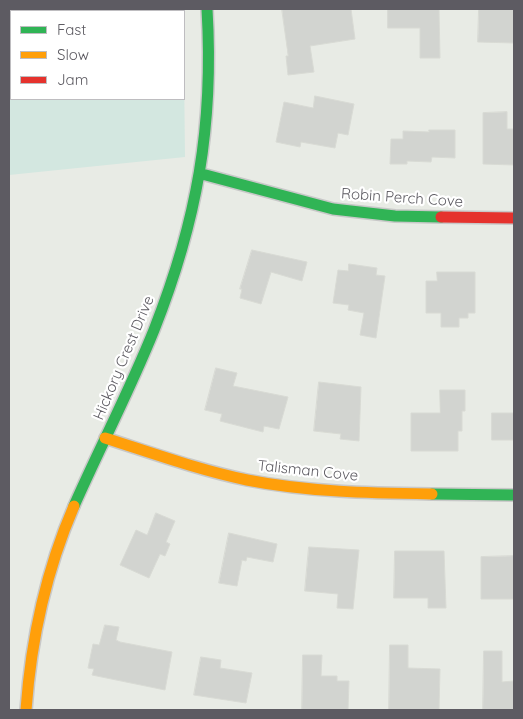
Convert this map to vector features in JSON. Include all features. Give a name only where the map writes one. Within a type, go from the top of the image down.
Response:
[{"type":"street","name":"Hickory Crest Drive","points":[[26,710],[33,637],[45,589],[81,488],[135,375],[162,311],[183,247],[202,174],[210,97],[207,9]]},
{"type":"street","name":"Robin Perch Cove","points":[[202,174],[342,210],[395,216],[514,218]]},
{"type":"street","name":"Talisman Cove","points":[[106,438],[208,470],[248,480],[284,486],[378,492],[514,495]]},
{"type":"shaded area","points":[[9,9],[183,9],[10,10],[10,100],[184,100],[185,157],[9,175]]},
{"type":"building","points":[[282,9],[351,9],[355,39],[310,46],[314,72],[288,75],[286,56],[288,56]]},
{"type":"building","points":[[388,9],[439,9],[440,58],[420,58],[420,28],[388,28]]},
{"type":"building","points":[[479,9],[514,9],[514,43],[478,42]]},
{"type":"building","points":[[315,96],[354,104],[348,135],[338,133],[335,148],[301,142],[300,147],[276,142],[284,102],[313,108]]},
{"type":"building","points":[[507,112],[507,129],[514,129],[514,165],[483,164],[483,113]]},
{"type":"building","points":[[429,130],[455,130],[455,158],[432,157],[431,162],[407,161],[407,164],[390,164],[391,139],[403,139],[403,131],[429,132]]},
{"type":"building","points":[[252,250],[307,262],[302,281],[271,272],[261,304],[240,298],[242,289],[240,289]]},
{"type":"building","points":[[349,264],[377,268],[376,275],[385,276],[376,338],[360,335],[364,313],[348,310],[349,305],[333,303],[338,270],[348,271]]},
{"type":"building","points":[[437,272],[475,272],[475,313],[468,313],[468,318],[459,318],[459,327],[441,327],[441,313],[426,313],[426,281],[437,281]]},
{"type":"building","points":[[216,368],[237,373],[233,386],[288,397],[279,429],[264,426],[263,432],[220,421],[222,414],[205,410]]},
{"type":"building","points":[[319,382],[361,387],[359,441],[340,439],[341,434],[314,431]]},
{"type":"building","points":[[440,390],[465,390],[465,411],[462,411],[462,431],[458,431],[458,451],[411,451],[411,413],[440,413]]},
{"type":"building","points":[[492,413],[514,413],[514,440],[492,440]]},
{"type":"building","points":[[156,513],[175,521],[166,542],[170,544],[165,556],[160,554],[149,578],[120,565],[136,530],[147,535]]},
{"type":"building","points":[[229,533],[277,544],[273,562],[247,557],[246,561],[242,560],[237,586],[219,583]]},
{"type":"building","points":[[309,547],[359,550],[353,609],[337,608],[338,594],[305,591]]},
{"type":"building","points":[[395,551],[444,551],[446,608],[428,608],[428,598],[394,598]]},
{"type":"building","points":[[514,556],[514,599],[481,599],[481,557]]},
{"type":"building","points":[[105,625],[119,627],[116,640],[120,642],[172,652],[165,690],[92,675],[94,669],[88,668],[93,644],[99,645]]},
{"type":"building","points":[[390,645],[408,645],[408,668],[440,669],[439,710],[389,710]]},
{"type":"building","points":[[484,651],[502,651],[502,682],[514,681],[514,710],[483,710]]},
{"type":"building","points":[[303,655],[322,655],[321,676],[337,676],[337,681],[349,681],[348,710],[302,710]]},
{"type":"building","points":[[201,657],[221,660],[220,668],[252,673],[246,703],[194,695]]},
{"type":"traffic: fast","points":[[74,506],[154,330],[169,290],[192,211],[205,133],[208,93],[207,9]]},
{"type":"traffic: fast","points":[[202,174],[333,209],[395,216],[441,217]]},
{"type":"traffic: fast","points":[[432,494],[514,495]]},
{"type":"traffic: slow","points":[[105,438],[211,471],[270,484],[339,491],[432,494]]},
{"type":"traffic: slow","points":[[26,710],[28,684],[41,606],[55,555],[74,506]]},
{"type":"traffic: jam","points":[[441,217],[514,218]]}]
